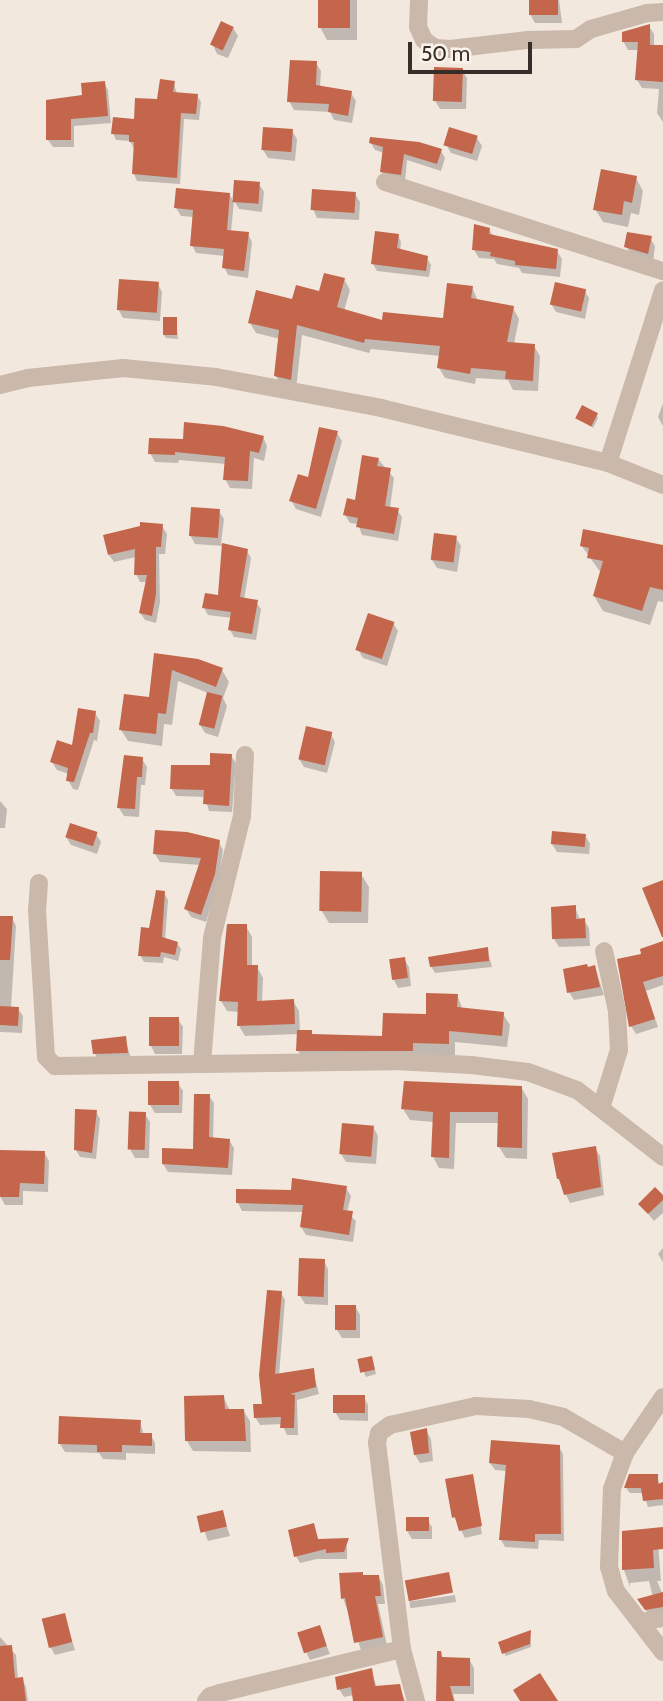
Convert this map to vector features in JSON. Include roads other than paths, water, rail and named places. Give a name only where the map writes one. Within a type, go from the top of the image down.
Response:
[{"type":"street","points":[[419,0],[418,27],[424,40],[435,48],[450,49],[528,40],[576,39],[592,29],[647,13],[663,12]]},
{"type":"street","points":[[385,182],[663,271]]},
{"type":"street","points":[[608,463],[663,291]]},
{"type":"street","points":[[0,385],[28,378],[123,368],[216,377],[381,408],[608,463],[663,485]]},
{"type":"street","points":[[202,1063],[212,938],[242,816],[245,755]]},
{"type":"street","points":[[39,883],[37,910],[46,1057],[49,1063],[55,1066],[395,1060],[528,1072],[577,1090],[663,1157]]},
{"type":"street","points":[[601,1108],[620,1050],[617,1010],[604,951]]},
{"type":"street","points":[[663,1397],[625,1453],[612,1488],[609,1567],[616,1591],[663,1652]]},
{"type":"street","points":[[416,1701],[402,1649],[376,1443],[379,1433],[390,1425],[476,1406],[529,1409],[563,1417],[625,1453]]},
{"type":"street","points":[[639,1622],[663,1618]]},
{"type":"street","points":[[206,1701],[210,1696],[220,1693],[402,1649]]}]
